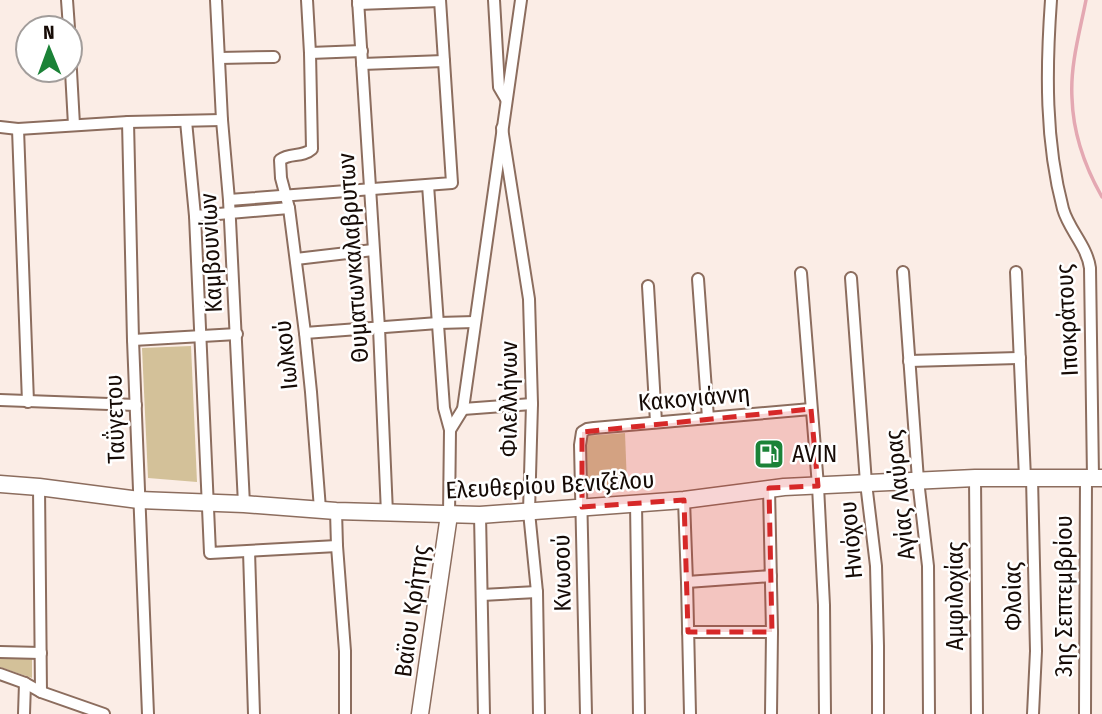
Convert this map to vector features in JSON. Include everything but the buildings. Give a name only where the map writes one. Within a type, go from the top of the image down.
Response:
[{"type":"street","name":"Καμβουνίων","points":[[216,0],[237,334],[244,504]]},
{"type":"street","points":[[307,0],[310,53],[362,51]]},
{"type":"street","points":[[494,0],[499,87],[506,99]]},
{"type":"street","points":[[450,430],[463,409],[521,0]]},
{"type":"street","name":"Ιποκράτους","points":[[1051,0],[1047,96],[1050,133],[1064,212],[1089,260],[1090,268],[1094,478]]},
{"type":"street","points":[[229,200],[452,183],[440,1],[358,2]]},
{"type":"street","name":"Θυματωνκαλαβρυτων","points":[[358,2],[379,328],[387,513]]},
{"type":"street","name":"Ιωλκού","points":[[310,53],[312,149],[306,154],[286,155],[280,160],[296,259],[328,510],[337,547],[345,651],[345,714]]},
{"type":"street","points":[[219,58],[274,57]]},
{"type":"street","points":[[362,64],[444,61]]},
{"type":"street","points":[[72,84],[74,125]]},
{"type":"street","points":[[0,127],[18,129],[128,122],[222,120]]},
{"type":"street","points":[[186,121],[195,216],[210,553],[337,547]]},
{"type":"street","name":"Ταΰγετου","points":[[128,122],[133,340],[148,714]]},
{"type":"street","name":"Φιλελλήνων","points":[[502,128],[529,299],[532,404],[529,512],[537,593],[539,714]]},
{"type":"street","points":[[18,129],[28,402]]},
{"type":"street","points":[[428,185],[444,408],[450,430],[449,515]]},
{"type":"street","points":[[195,216],[289,208]]},
{"type":"street","points":[[296,259],[373,250]]},
{"type":"street","name":"Αγίας Λαύρας","points":[[903,272],[918,480],[929,565],[929,714]]},
{"type":"street","name":"Φλοίας","points":[[1016,272],[1036,650],[1033,714]]},
{"type":"street","points":[[801,273],[818,486],[824,605],[825,714]]},
{"type":"street","name":"Ηνιόχου","points":[[851,278],[866,483],[876,566],[878,714]]},
{"type":"street","points":[[698,279],[708,418]]},
{"type":"street","points":[[648,286],[656,422]]},
{"type":"street","points":[[305,333],[475,322]]},
{"type":"street","points":[[133,340],[237,334]]},
{"type":"street","points":[[909,361],[1020,358]]},
{"type":"street","points":[[0,400],[136,405]]},
{"type":"street","points":[[463,409],[532,404]]},
{"type":"street","name":"Κακογιάννη","points":[[582,432],[594,428],[811,409]]},
{"type":"street","name":"Κνωσού","points":[[582,432],[580,445],[586,714]]},
{"type":"street","name":"Ελευθερίου Βενιζέλου","points":[[0,484],[139,500],[480,515],[684,500],[769,488],[975,478],[1094,478]]},
{"type":"street","name":"Αμφιλοχίας","points":[[975,478],[977,714]]},
{"type":"street","name":"3ης Σεπτεμβρίου","points":[[1085,714],[1094,478]]},
{"type":"street","points":[[39,487],[41,692]]},
{"type":"street","points":[[769,488],[771,714]]},
{"type":"street","points":[[684,500],[690,714]]},
{"type":"street","points":[[636,503],[639,714]]},
{"type":"street","name":"Βαϊου Κρήτης","points":[[420,714],[449,515]]},
{"type":"street","points":[[480,515],[484,714]]},
{"type":"street","points":[[249,551],[254,714]]},
{"type":"street","points":[[687,582],[771,576]]},
{"type":"street","points":[[482,595],[537,593]]},
{"type":"street","points":[[688,632],[772,632]]},
{"type":"street","points":[[0,652],[41,653]]},
{"type":"street","points":[[0,674],[104,714]]},
{"type":"street","points":[[24,714],[25,683]]},
{"type":"street","points":[[65,700],[65,714]]},
{"type":"highlighted area","points":[[811,409],[818,486],[769,488],[772,632],[688,632],[684,500],[582,507],[582,432]]},
{"type":"shaded area","points":[[191,346],[197,482],[148,478],[142,348]]},
{"type":"shaded area","points":[[625,433],[627,485],[587,490],[586,436]]},
{"type":"shaded area","points":[[0,657],[32,658],[32,678],[0,667]]},
{"type":"waterway","points":[[1086,0],[1074,61],[1073,111],[1081,149],[1102,197]]},
{"type":"place","name":"AVIN","points":[[769,454]]}]
